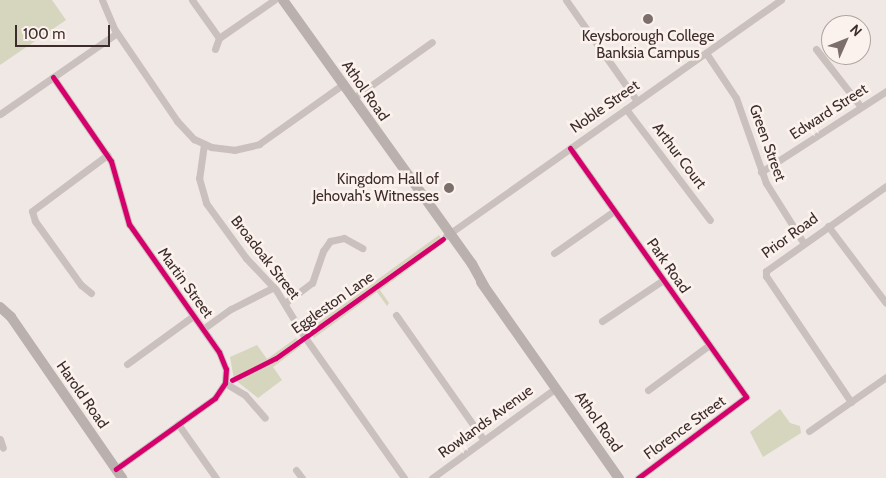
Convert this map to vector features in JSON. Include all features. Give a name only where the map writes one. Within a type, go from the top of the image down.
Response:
[{"type":"main road","name":"Athol Road","points":[[283,0],[619,478]]},
{"type":"main road","name":"Harold Road","points":[[0,307],[11,317],[18,330],[122,478]]},
{"type":"main road","name":"Harold Road","points":[[0,313],[18,330]]},
{"type":"street","points":[[102,0],[117,33],[181,126],[204,144],[234,150],[259,144],[342,84]]},
{"type":"street","points":[[192,0],[219,38]]},
{"type":"street","points":[[215,49],[219,38],[274,0]]},
{"type":"street","points":[[566,0],[637,101]]},
{"type":"street","name":"Noble Street","points":[[448,235],[781,0]]},
{"type":"street","points":[[0,114],[117,33]]},
{"type":"street","points":[[352,98],[432,42]]},
{"type":"street","points":[[816,49],[861,106]]},
{"type":"street","name":"Green Street","points":[[706,53],[736,98],[761,172],[803,242]]},
{"type":"street","name":"Martin Street","points":[[53,78],[107,155],[129,224],[223,360],[225,383]]},
{"type":"street","name":"Edward Street","points":[[761,172],[886,91]]},
{"type":"street","name":"Arthur Court","points":[[626,109],[710,220]]},
{"type":"street","name":"Broadoak Street","points":[[204,144],[199,178],[206,203],[246,258],[274,287],[304,336],[404,478]]},
{"type":"street","name":"Park Road","points":[[570,148],[708,346],[746,397]]},
{"type":"street","points":[[91,293],[81,285],[35,221],[32,210],[107,155]]},
{"type":"street","name":"Prior Road","points":[[851,402],[766,276],[771,266],[886,186]]},
{"type":"street","points":[[554,253],[614,211]]},
{"type":"street","points":[[828,226],[886,303]]},
{"type":"street","points":[[285,303],[312,283],[323,251],[330,241],[344,238],[362,248]]},
{"type":"street","points":[[602,321],[663,280]]},
{"type":"street","points":[[203,329],[236,307],[274,287]]},
{"type":"street","points":[[396,315],[484,440]]},
{"type":"street","points":[[127,364],[193,316]]},
{"type":"street","points":[[648,390],[708,346]]},
{"type":"street","points":[[809,431],[886,377]]},
{"type":"street","points":[[116,469],[215,398],[225,383],[248,398],[264,418]]},
{"type":"street","name":"Rowlands Avenue","points":[[432,478],[556,388]]},
{"type":"street","name":"Florence Street","points":[[638,478],[746,397]]},
{"type":"street","points":[[178,424],[216,478]]},
{"type":"street","points":[[0,439],[3,448]]},
{"type":"street","points":[[296,470],[302,478]]},
{"type":"green space","points":[[0,0],[52,0],[66,20],[0,65]]},
{"type":"green space","points":[[439,235],[444,243],[380,290],[389,303],[387,306],[377,292],[314,338],[308,330]]},
{"type":"green space","points":[[296,338],[301,346],[273,367],[282,380],[258,398],[234,379],[230,357],[257,345],[267,359]]},
{"type":"green space","points":[[780,409],[790,423],[800,426],[801,433],[763,457],[750,432]]},
{"type":"cycle path","points":[[53,77],[111,161],[129,224],[219,352],[226,369],[225,383],[215,398],[116,469]]},
{"type":"cycle path","points":[[570,148],[746,397],[638,478]]},
{"type":"cycle path","name":"Eggleston Lane","points":[[232,380],[276,358],[443,239]]},
{"type":"place","name":"Keysborough College Banksia Campus","points":[[648,19]]},
{"type":"place","name":"Kingdom Hall of Jehovah's Witnesses","points":[[449,188]]}]
